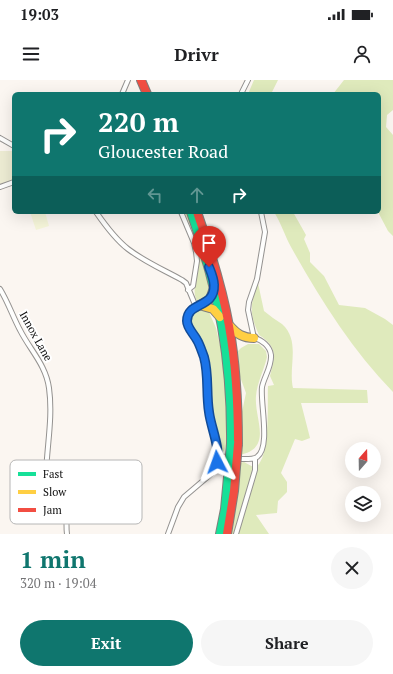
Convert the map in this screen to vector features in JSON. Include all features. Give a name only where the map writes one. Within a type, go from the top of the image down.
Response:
[{"type":"highway","points":[[141,80],[146,92]]},
{"type":"highway","points":[[192,214],[214,285],[222,321],[230,382],[234,444]]},
{"type":"highway","points":[[198,214],[216,269],[230,326],[234,353],[238,416],[232,466],[220,534]]},
{"type":"highway","points":[[198,306],[210,299],[214,285]]},
{"type":"highway","points":[[198,306],[213,309],[222,321]]},
{"type":"highway","points":[[230,326],[235,333],[250,338]]},
{"type":"highway","points":[[234,353],[236,348],[250,338]]},
{"type":"highway","points":[[227,534],[234,491],[232,466]]},
{"type":"street","points":[[123,92],[128,80]]},
{"type":"street","points":[[242,92],[248,80]]},
{"type":"street","points":[[0,138],[12,145]]},
{"type":"street","points":[[0,187],[12,183]]},
{"type":"street","points":[[97,214],[127,249],[150,264],[182,280],[186,284],[198,306],[191,310],[188,315],[187,322],[188,327],[198,341],[207,369],[208,410],[218,456],[215,468],[211,474],[184,496],[178,507],[168,534]]},
{"type":"street","points":[[101,220],[102,214]]},
{"type":"street","points":[[182,214],[194,243],[197,261],[193,286],[188,290]]},
{"type":"street","points":[[239,459],[255,458],[260,454],[264,443],[262,388],[270,362],[270,355],[269,349],[264,342],[250,338],[248,310],[249,302],[257,279],[265,232],[261,214]]},
{"type":"street","name":"Innox Lane","points":[[0,289],[20,331],[41,363],[46,375],[49,388],[51,420],[47,460]]},
{"type":"street","points":[[218,456],[226,457]]},
{"type":"street","points":[[236,534],[255,470],[255,458]]},
{"type":"street","name":"Innox Lane","points":[[66,524],[67,534]]},
{"type":"green space","points":[[254,80],[278,80],[272,92],[249,92]]},
{"type":"green space","points":[[344,80],[393,80],[393,110],[387,115],[386,127],[393,135],[393,236],[388,231],[379,214],[381,214],[381,92],[335,92]]},
{"type":"green space","points":[[0,151],[12,151],[12,181],[0,184]]},
{"type":"green space","points":[[31,214],[46,214],[49,226],[36,230]]},
{"type":"green space","points":[[185,214],[188,214],[194,231],[208,278],[208,297],[202,302],[197,301],[195,297],[195,283],[199,257],[194,237]]},
{"type":"green space","points":[[275,214],[294,214],[306,235],[304,239],[310,253],[310,262],[324,276],[339,305],[365,308],[393,325],[393,392],[364,359],[325,305],[291,247]]},
{"type":"green space","points":[[258,283],[264,311],[282,324],[288,331],[291,338],[293,346],[293,388],[367,390],[368,403],[301,403],[310,438],[302,441],[295,439],[281,473],[287,482],[287,492],[278,501],[277,513],[256,515],[269,534],[230,534],[237,496],[239,463],[244,462],[255,468],[264,454],[268,417],[268,386],[274,385],[270,376],[274,352],[265,339],[259,335],[252,314],[253,297]]},
{"type":"green space","points":[[199,308],[208,310],[216,328],[223,359],[228,397],[227,442],[224,452],[215,431],[207,355],[200,337],[190,321],[190,318],[194,312]]},
{"type":"green space","points":[[248,344],[259,344],[266,351],[267,357],[256,396],[260,432],[259,440],[256,446],[250,451],[239,455],[242,412],[246,393],[239,374],[238,351]]},
{"type":"traffic: fast","points":[[192,214],[209,270],[222,326],[229,383],[231,444]]},
{"type":"traffic: fast","points":[[229,466],[231,444]]},
{"type":"traffic: fast","points":[[220,534],[225,509],[229,466]]},
{"type":"traffic: slow","points":[[196,307],[210,299],[214,288]]},
{"type":"traffic: slow","points":[[199,305],[213,309],[220,317]]},
{"type":"traffic: slow","points":[[230,326],[240,335],[254,338]]},
{"type":"traffic: jam","points":[[141,80],[146,92]]},
{"type":"traffic: jam","points":[[198,214],[215,268],[229,326],[236,385],[238,444]]},
{"type":"traffic: jam","points":[[236,467],[238,444]]},
{"type":"traffic: jam","points":[[227,534],[234,491],[236,467]]},
{"type":"route","points":[[209,267],[214,285],[211,297],[206,303],[191,310],[188,315],[187,322],[188,327],[198,341],[207,369],[208,410],[218,456],[217,462]]}]
